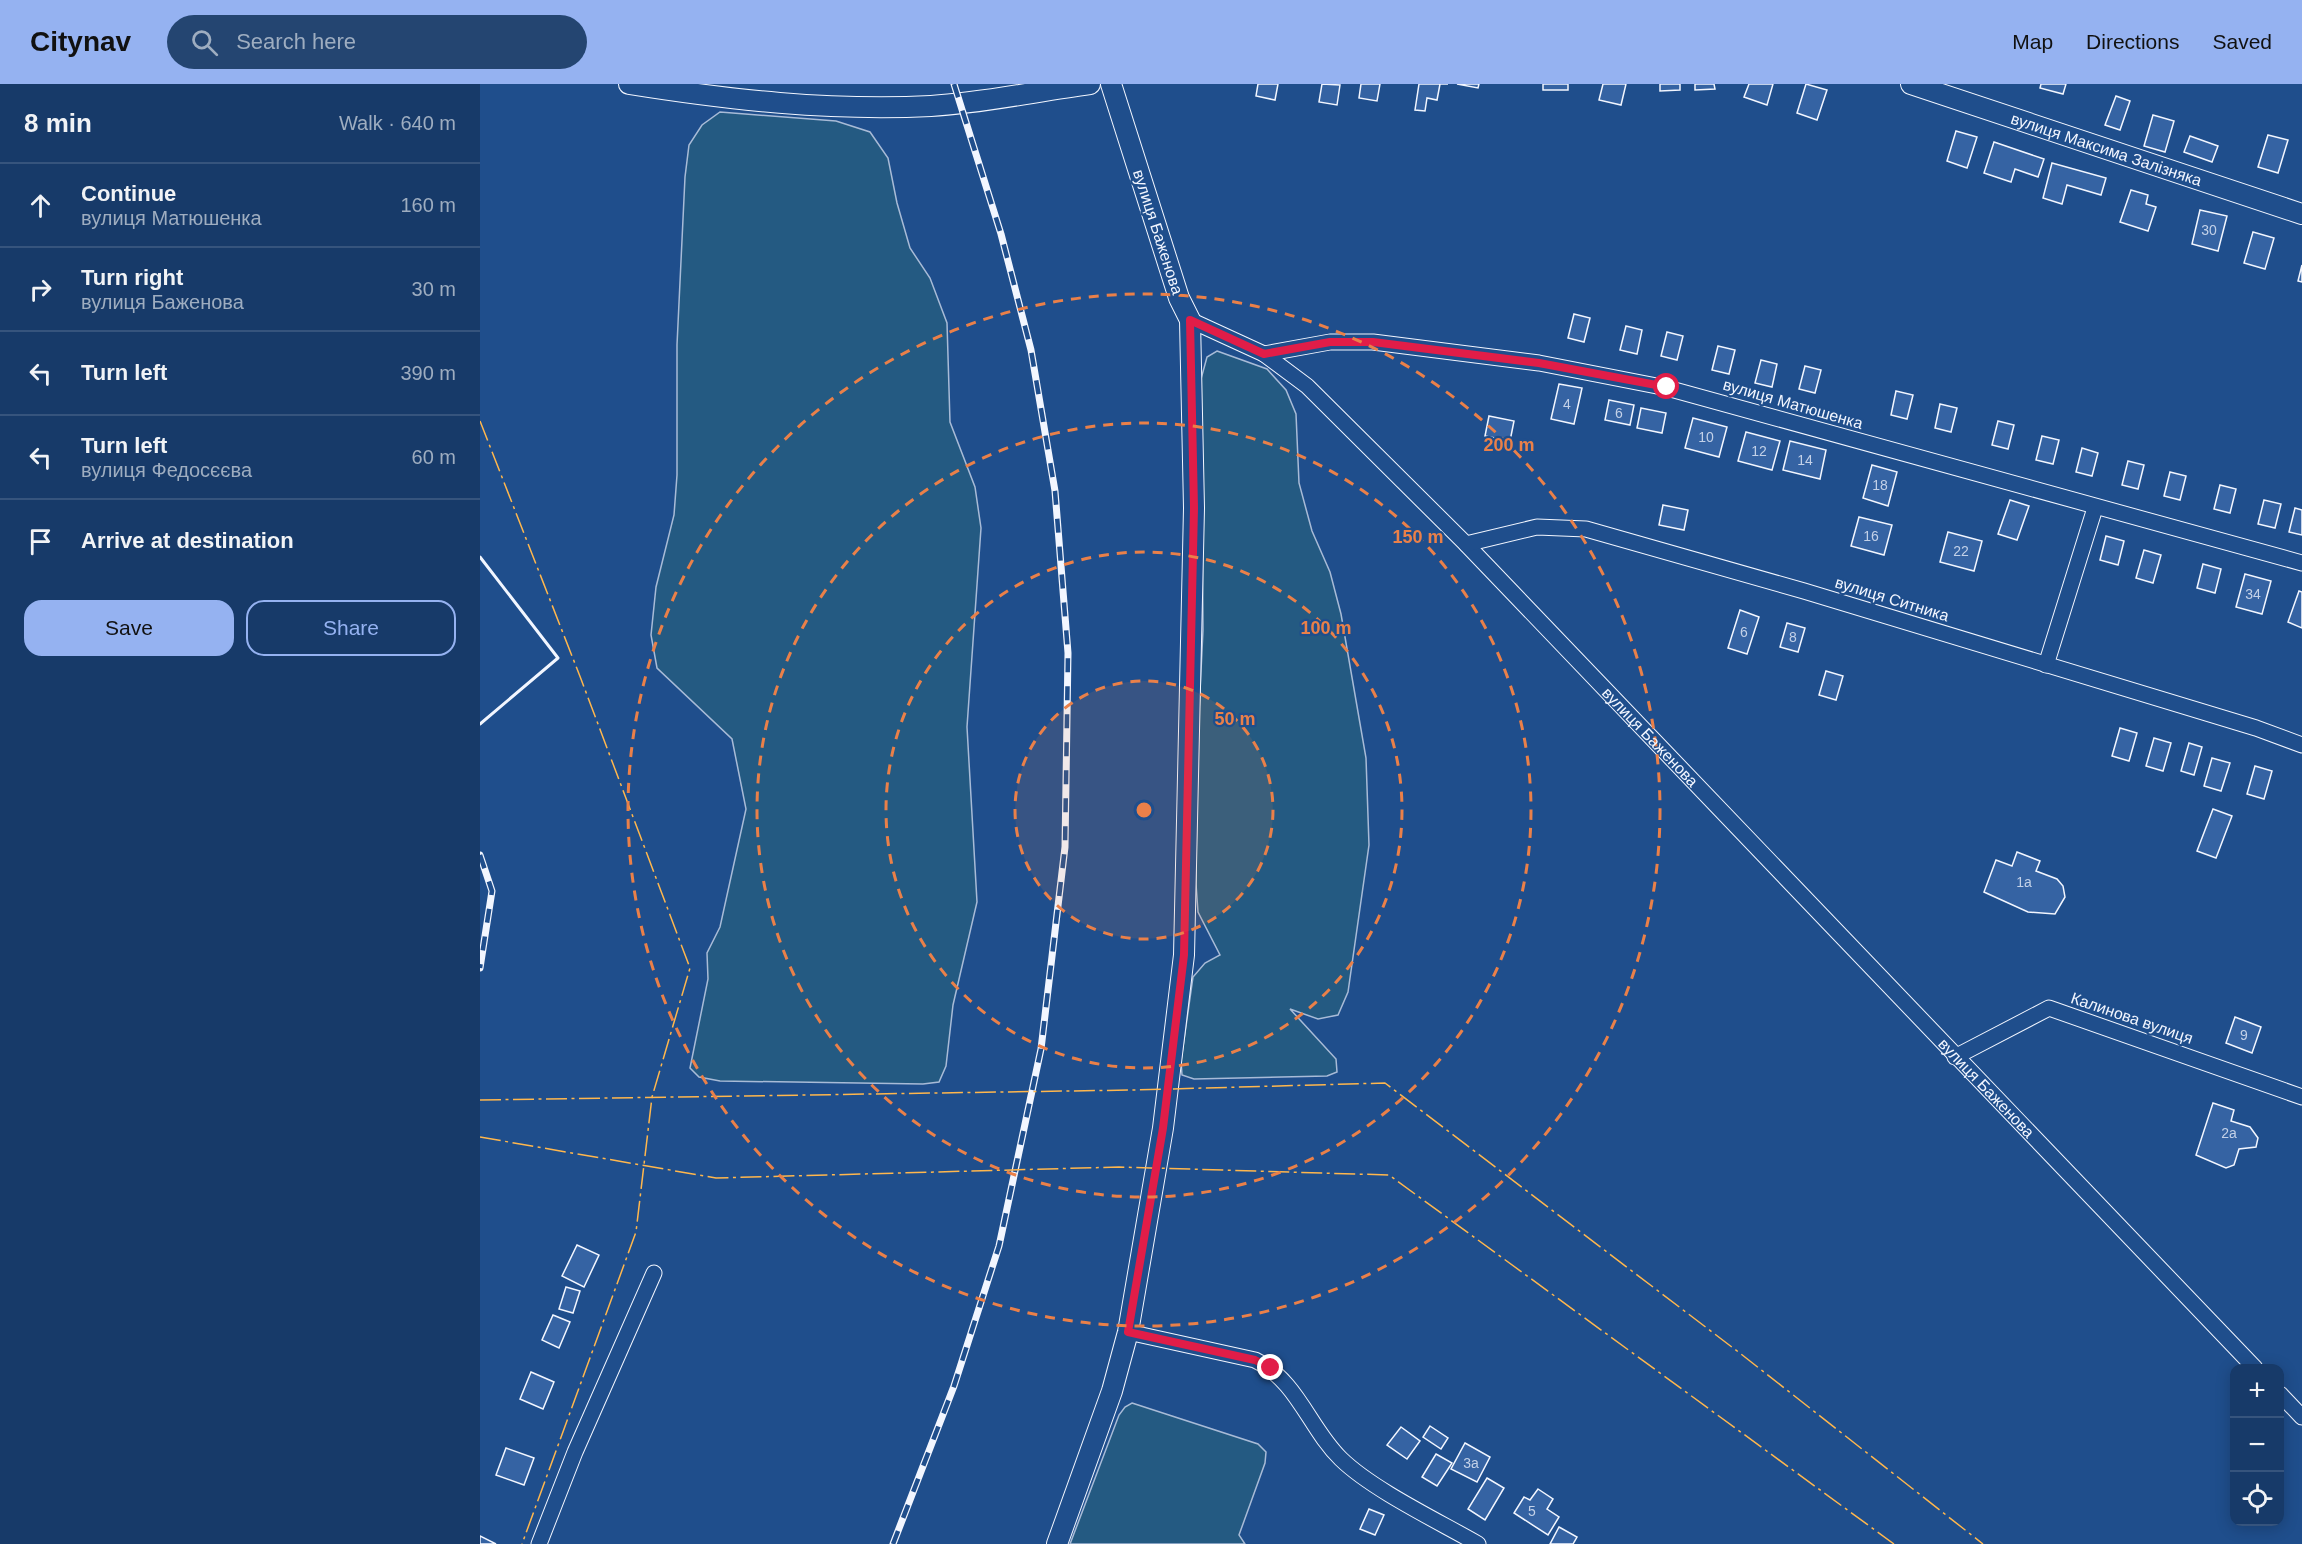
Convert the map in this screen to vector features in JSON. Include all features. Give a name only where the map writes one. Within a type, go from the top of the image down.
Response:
[{"type":"street","points":[[629,84],[706,95],[818,105],[933,106],[1090,84]]},
{"type":"street","name":"вулиця Баженова","points":[[1111,84],[1179,298],[1190,320],[1264,354],[1307,386],[1466,544],[2251,1364]]},
{"type":"street","name":"вулиця Максима Залізняка","points":[[1911,84],[2302,214]]},
{"type":"street","points":[[1057,1544],[1112,1391],[1128,1332],[1163,1128],[1184,955],[1194,508],[1190,320]]},
{"type":"street","name":"вулиця Матюшенка","points":[[1264,354],[1330,342],[1373,342],[1539,363],[1667,387],[2095,508],[2302,563]]},
{"type":"street","points":[[2046,665],[2095,508]]},
{"type":"street","name":"вулиця Ситника","points":[[1466,544],[1537,527],[1586,529],[1804,591],[2256,728],[2302,746]]},
{"type":"street","name":"Калинова вулиця","points":[[1955,1057],[2049,1008],[2302,1096]]},
{"type":"street","points":[[539,1544],[575,1452],[654,1273]]},
{"type":"street","points":[[1128,1332],[1255,1360],[1271,1368],[1294,1391],[1340,1458],[1362,1476],[1478,1544]]},
{"type":"street","points":[[2284,1398],[2302,1417]]},
{"type":"shaded area","points":[[720,112],[836,121],[870,132],[888,158],[897,203],[910,248],[930,278],[947,323],[950,422],[975,487],[981,528],[967,727],[977,902],[953,1005],[946,1066],[939,1082],[923,1084],[720,1081],[699,1077],[690,1068],[708,979],[707,953],[720,927],[746,809],[732,739],[657,668],[651,635],[656,587],[674,515],[677,475],[677,345],[685,177],[689,145],[702,125]]},
{"type":"shaded area","points":[[1217,351],[1267,369],[1286,390],[1296,414],[1299,483],[1312,531],[1330,572],[1341,614],[1366,758],[1369,845],[1348,992],[1338,1015],[1318,1019],[1290,1009],[1336,1059],[1337,1072],[1327,1076],[1194,1079],[1182,1075],[1181,1061],[1193,977],[1205,963],[1220,955],[1198,912],[1196,884],[1197,753],[1203,630],[1201,379],[1207,357]]},
{"type":"shaded area","points":[[1132,1403],[1258,1444],[1266,1452],[1265,1463],[1239,1535],[1245,1544],[1070,1544],[1119,1415],[1125,1407]]},
{"type":"building","points":[[1258,84],[1278,84],[1275,100],[1256,96]]},
{"type":"building","points":[[1322,84],[1340,85],[1337,105],[1319,102]]},
{"type":"building","points":[[1361,84],[1380,84],[1377,101],[1359,98]]},
{"type":"building","points":[[1419,84],[1440,84],[1437,100],[1427,98],[1425,111],[1415,110]]},
{"type":"building","points":[[1457,84],[1479,84],[1478,88]]},
{"type":"building","points":[[1543,84],[1568,84],[1568,90],[1543,90]]},
{"type":"building","points":[[1603,84],[1626,84],[1621,105],[1599,100]]},
{"type":"building","points":[[1660,84],[1680,84],[1680,90],[1660,91]]},
{"type":"building","points":[[1695,84],[1714,84],[1715,89],[1695,90]]},
{"type":"building","points":[[1749,84],[1773,84],[1767,105],[1744,97]]},
{"type":"building","points":[[1806,84],[1827,90],[1817,120],[1797,113]]},
{"type":"building","points":[[2041,84],[2066,84],[2063,94],[2040,88]]},
{"type":"building","points":[[2116,96],[2130,101],[2120,130],[2105,125]]},
{"type":"building","points":[[2153,115],[2174,121],[2165,152],[2144,146]]},
{"type":"building","points":[[1956,131],[1977,137],[1967,168],[1947,161]]},
{"type":"building","points":[[2268,135],[2288,140],[2278,173],[2258,167]]},
{"type":"building","points":[[2190,136],[2218,146],[2212,162],[2184,152]]},
{"type":"building","points":[[1994,142],[2044,159],[2038,177],[2015,169],[2011,182],[1984,173]]},
{"type":"building","points":[[2052,163],[2106,178],[2101,195],[2067,185],[2062,204],[2043,198]]},
{"type":"building","points":[[2131,190],[2148,195],[2146,204],[2156,207],[2148,231],[2120,222]]},
{"type":"building","points":[[2200,210],[2227,216],[2218,251],[2192,244]]},
{"type":"building","points":[[2253,232],[2274,238],[2265,269],[2244,263]]},
{"type":"building","points":[[2302,265],[2302,282],[2298,281]]},
{"type":"building","points":[[1574,314],[1590,318],[1584,342],[1568,338]]},
{"type":"building","points":[[1626,326],[1642,330],[1637,354],[1620,350]]},
{"type":"building","points":[[1667,332],[1683,336],[1677,360],[1661,356]]},
{"type":"building","points":[[1718,346],[1735,350],[1729,374],[1712,370]]},
{"type":"building","points":[[1761,360],[1777,364],[1772,387],[1755,383]]},
{"type":"building","points":[[1805,366],[1821,370],[1815,393],[1799,389]]},
{"type":"building","points":[[1559,384],[1582,388],[1574,424],[1551,419]]},
{"type":"building","points":[[1896,391],[1913,395],[1907,419],[1891,415]]},
{"type":"building","points":[[1609,400],[1634,405],[1630,425],[1605,420]]},
{"type":"building","points":[[1940,404],[1957,408],[1951,432],[1935,428]]},
{"type":"building","points":[[1641,408],[1666,413],[1662,433],[1637,428]]},
{"type":"building","points":[[1489,416],[1514,421],[1510,441],[1485,436]]},
{"type":"building","points":[[1693,418],[1727,427],[1719,457],[1685,448]]},
{"type":"building","points":[[1998,421],[2014,425],[2008,449],[1992,445]]},
{"type":"building","points":[[1746,432],[1780,441],[1772,470],[1738,461]]},
{"type":"building","points":[[2042,436],[2059,440],[2053,464],[2036,460]]},
{"type":"building","points":[[1790,441],[1826,450],[1820,479],[1783,470]]},
{"type":"building","points":[[2082,448],[2098,453],[2092,476],[2076,472]]},
{"type":"building","points":[[2128,461],[2144,465],[2138,489],[2122,485]]},
{"type":"building","points":[[1872,465],[1897,472],[1888,506],[1863,498]]},
{"type":"building","points":[[2170,472],[2186,476],[2180,500],[2164,496]]},
{"type":"building","points":[[2220,485],[2236,489],[2230,513],[2214,509]]},
{"type":"building","points":[[2010,500],[2029,506],[2017,540],[1998,534]]},
{"type":"building","points":[[2264,500],[2281,504],[2275,528],[2258,524]]},
{"type":"building","points":[[1663,505],[1688,510],[1684,530],[1659,525]]},
{"type":"building","points":[[2295,508],[2302,510],[2302,535],[2289,532]]},
{"type":"building","points":[[1859,517],[1892,525],[1884,555],[1851,546]]},
{"type":"building","points":[[1948,532],[1982,541],[1974,571],[1940,562]]},
{"type":"building","points":[[2106,536],[2124,541],[2118,565],[2100,560]]},
{"type":"building","points":[[2144,550],[2161,555],[2153,583],[2136,578]]},
{"type":"building","points":[[2203,564],[2221,569],[2215,593],[2197,588]]},
{"type":"building","points":[[2245,574],[2271,581],[2262,614],[2236,607]]},
{"type":"building","points":[[2299,591],[2302,592],[2302,628],[2288,622]]},
{"type":"building","points":[[1740,610],[1759,617],[1747,654],[1728,648]]},
{"type":"building","points":[[1787,623],[1805,628],[1798,652],[1780,647]]},
{"type":"building","points":[[1826,671],[1843,676],[1836,700],[1819,695]]},
{"type":"building","points":[[2120,728],[2137,733],[2129,761],[2112,756]]},
{"type":"building","points":[[2154,738],[2171,743],[2163,771],[2146,766]]},
{"type":"building","points":[[2189,743],[2202,747],[2194,775],[2181,771]]},
{"type":"building","points":[[2212,758],[2230,763],[2221,791],[2204,786]]},
{"type":"building","points":[[2255,766],[2272,771],[2264,799],[2247,794]]},
{"type":"building","points":[[2213,809],[2232,816],[2216,858],[2197,851]]},
{"type":"building","points":[[2017,852],[2040,861],[2036,871],[2057,879],[2063,886],[2065,897],[2055,914],[2028,912],[1984,892],[1996,860],[2012,866]]},
{"type":"building","points":[[2235,1017],[2261,1027],[2252,1053],[2226,1043]]},
{"type":"building","points":[[2213,1103],[2234,1110],[2231,1121],[2250,1127],[2258,1138],[2256,1147],[2239,1149],[2234,1165],[2226,1168],[2196,1155]]},
{"type":"building","points":[[577,1245],[599,1255],[584,1287],[562,1276]]},
{"type":"building","points":[[566,1287],[580,1291],[573,1313],[559,1309]]},
{"type":"building","points":[[553,1315],[570,1322],[559,1348],[542,1340]]},
{"type":"building","points":[[531,1372],[554,1382],[543,1409],[520,1399]]},
{"type":"building","points":[[1430,1426],[1448,1438],[1441,1449],[1423,1437]]},
{"type":"building","points":[[1401,1427],[1420,1441],[1407,1459],[1387,1445]]},
{"type":"building","points":[[1465,1443],[1490,1457],[1477,1482],[1451,1469]]},
{"type":"building","points":[[506,1448],[534,1458],[524,1485],[496,1475]]},
{"type":"building","points":[[1436,1454],[1452,1463],[1437,1486],[1422,1477]]},
{"type":"building","points":[[1487,1478],[1504,1488],[1485,1520],[1468,1509]]},
{"type":"building","points":[[1538,1489],[1553,1499],[1547,1509],[1559,1517],[1548,1535],[1514,1513],[1524,1497],[1530,1500]]},
{"type":"building","points":[[1369,1509],[1384,1515],[1375,1535],[1360,1529]]},
{"type":"building","points":[[1559,1527],[1577,1537],[1573,1544],[1550,1544]]},
{"type":"building","points":[[480,1536],[496,1544],[480,1544]]},
{"type":"railway","points":[[893,1544],[954,1386],[999,1246],[1041,1049],[1065,847],[1068,653],[1055,491],[1031,350],[1001,234],[954,84]]},
{"type":"railway","points":[[480,855],[492,891],[480,968]]},
{"type":"wall","points":[[480,557],[558,658],[480,724]]},
{"type":"power","points":[[480,421],[581,679],[690,968],[652,1097],[636,1232],[522,1544]]},
{"type":"power","points":[[480,1100],[1133,1090],[1385,1083],[1741,1354],[1983,1544]]},
{"type":"power","points":[[480,1137],[716,1178],[1119,1167],[1389,1175],[1894,1544]]},
{"type":"route","points":[[1271,1368],[1255,1360],[1128,1332],[1163,1128],[1184,955],[1194,508],[1190,320],[1211,332],[1264,354],[1301,345],[1373,342],[1539,363],[1667,387]]}]
